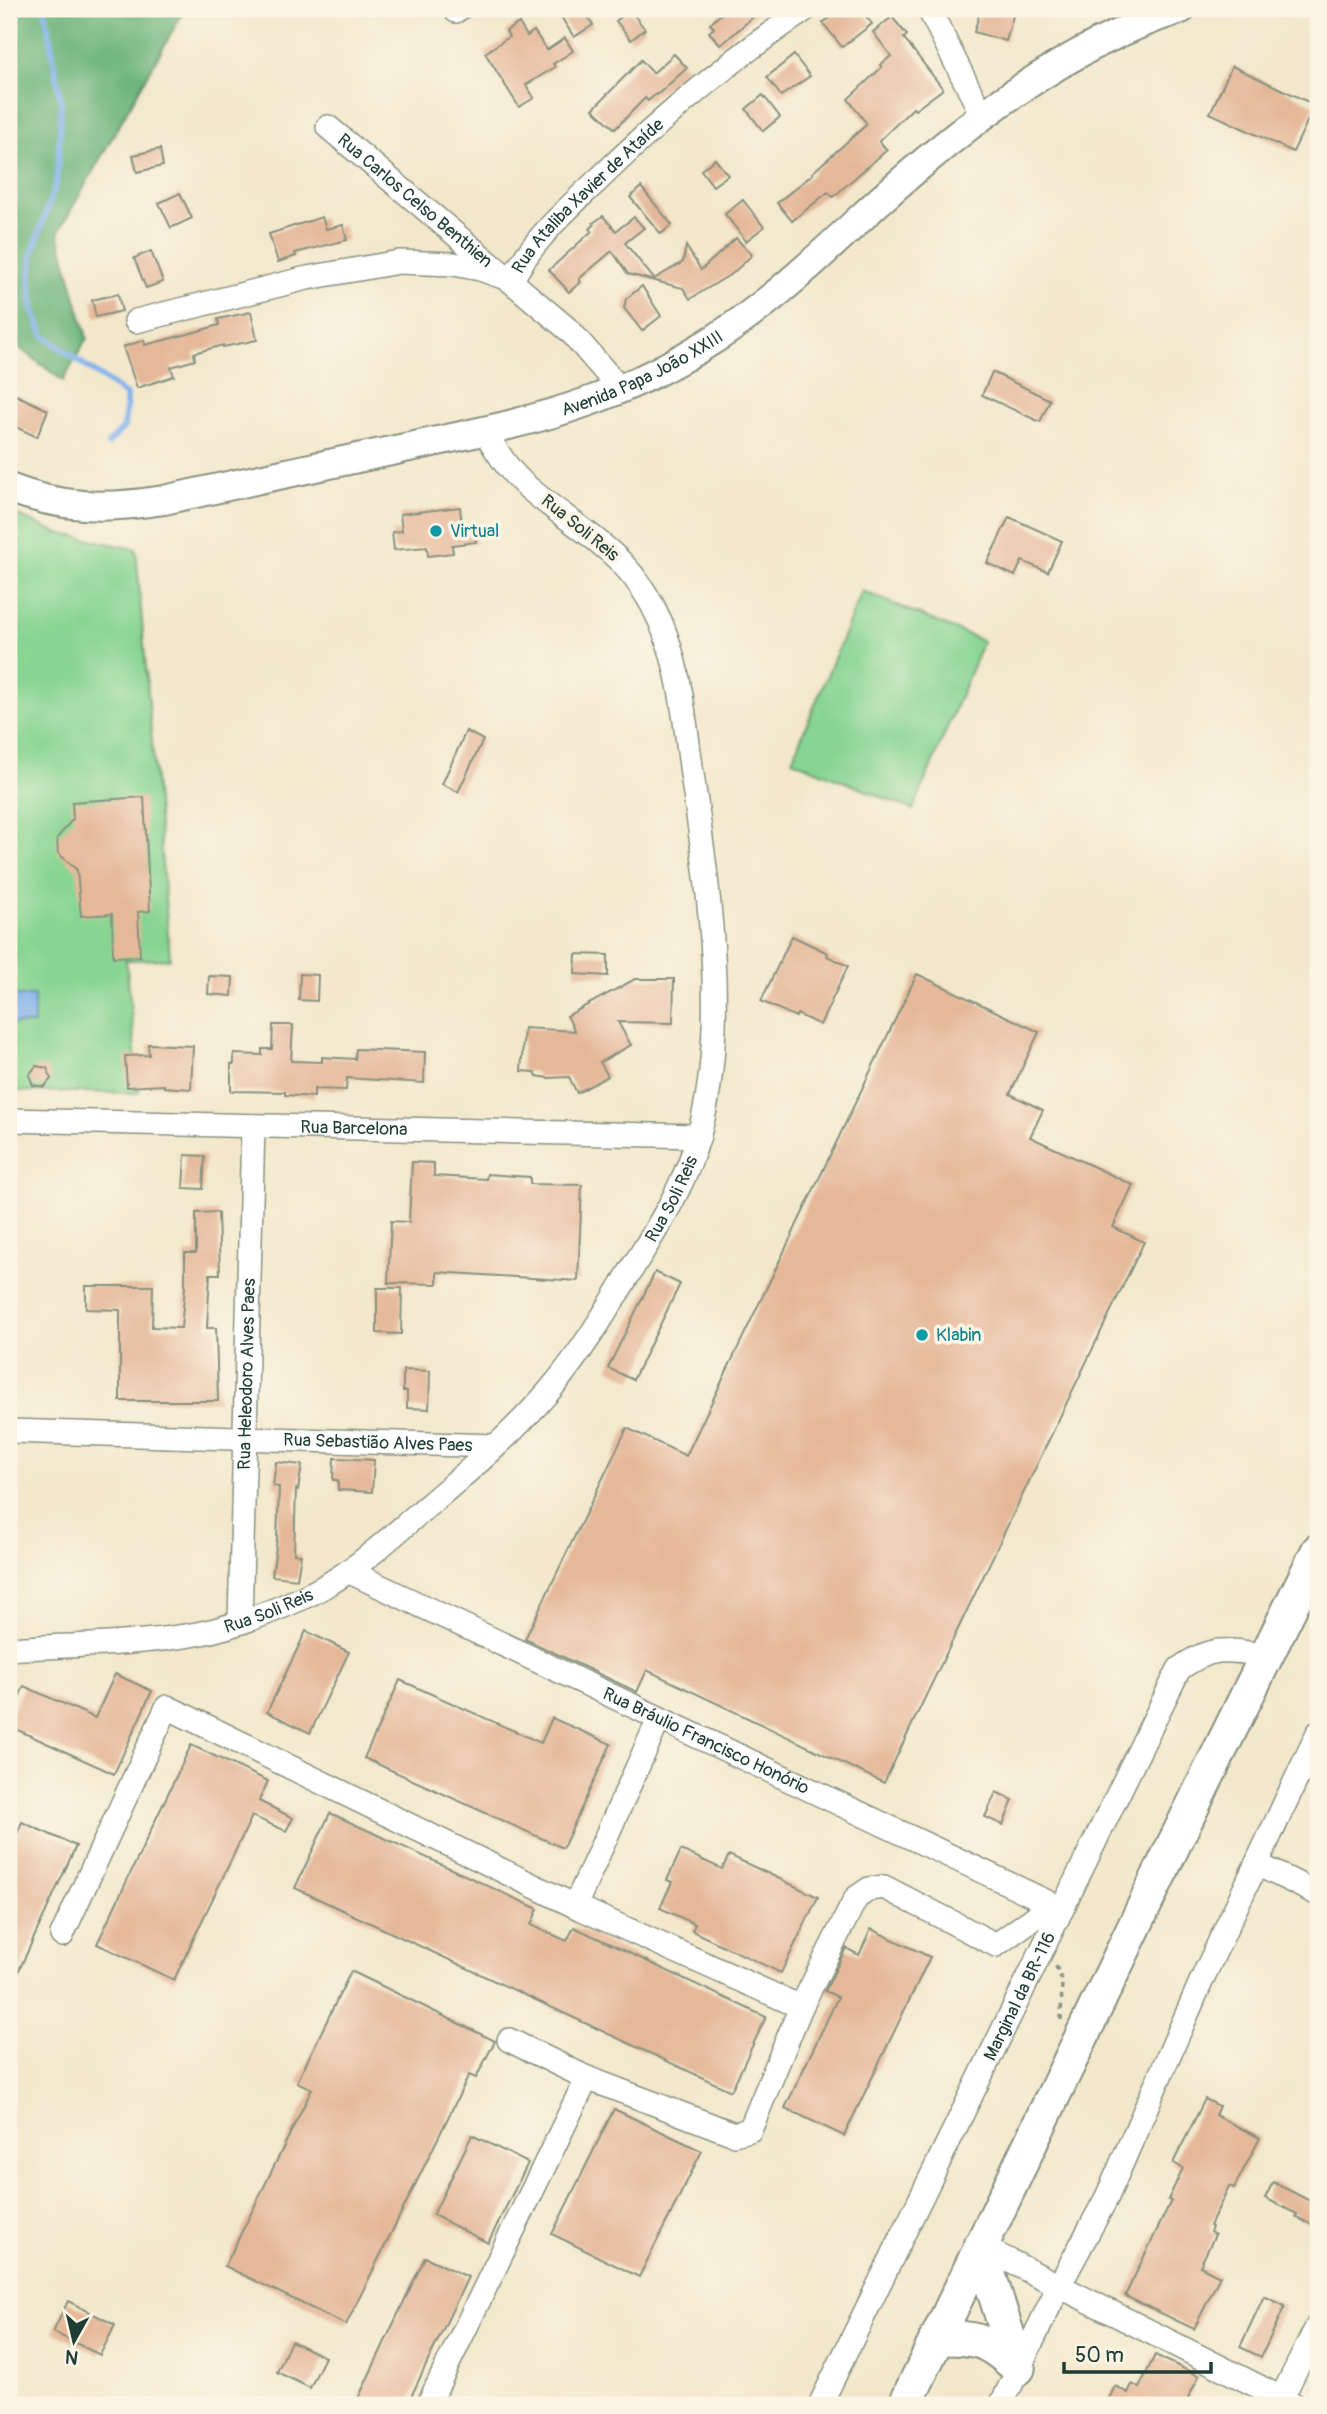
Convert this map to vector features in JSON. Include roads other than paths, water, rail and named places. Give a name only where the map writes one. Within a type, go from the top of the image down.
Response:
[{"type":"highway","points":[[905,2405],[1074,2050],[1318,1551]]},
{"type":"highway","points":[[980,2246],[1018,2368]]},
{"type":"highway","points":[[937,2338],[965,2337],[982,2341],[1018,2368]]},
{"type":"main road","name":"Avenida Papa João XXIII","points":[[9,488],[75,506],[125,506],[164,500],[484,430],[556,412],[621,390],[707,344],[771,298],[932,155],[982,115],[1040,76],[1146,14],[1181,9]]},
{"type":"street","name":"Rua Ataliba Xavier de Ataíde","points":[[136,321],[307,278],[399,262],[454,264],[512,280],[540,237],[647,133],[737,58],[806,9]]},
{"type":"street","points":[[929,9],[982,115]]},
{"type":"street","name":"Rua Carlos Celso Benthien","points":[[328,127],[570,331],[621,390]]},
{"type":"street","name":"Rua Soli Reis","points":[[9,1649],[196,1634],[240,1622],[300,1599],[351,1572],[495,1446],[553,1387],[615,1297],[670,1206],[699,1136],[709,1078],[713,971],[703,849],[674,662],[659,619],[640,585],[618,556],[524,484],[504,463],[484,430]]},
{"type":"street","name":"Rua Barcelona","points":[[9,1120],[699,1136]]},
{"type":"street","name":"Rua Heleodoro Alves Paes","points":[[240,1622],[253,1126]]},
{"type":"street","name":"Rua Sebastião Alves Paes","points":[[9,1431],[495,1446]]},
{"type":"street","name":"Rua Bráulio Francisco Honório","points":[[351,1572],[1062,1909]]},
{"type":"street","name":"Marginal da BR-116","points":[[821,2405],[1179,1669],[1197,1656],[1214,1651],[1266,1656]]},
{"type":"street","points":[[62,1935],[167,1707],[575,1906],[801,2007]]},
{"type":"street","points":[[575,1906],[659,1719]]},
{"type":"street","points":[[1001,2405],[1059,2286],[1107,2197],[1204,1975],[1318,1733]]},
{"type":"street","points":[[1257,1864],[1318,1894]]},
{"type":"street","points":[[509,2040],[587,2078],[734,2134],[742,2134],[750,2130],[801,2007],[856,1898],[869,1889],[884,1887],[996,1945],[1035,1917],[1062,1909]]},
{"type":"street","points":[[428,2405],[587,2078]]},
{"type":"street","points":[[980,2246],[1285,2403],[1318,2325]]},
{"type":"water","points":[[9,996],[34,996],[34,1024],[9,1024]]},
{"type":"waterway","points":[[45,9],[61,102],[56,183],[32,254],[30,279],[33,309],[43,335],[127,396],[124,427],[108,444]]},
{"type":"place","name":"Virtual","points":[[436,531]]},
{"type":"place","name":"Klabin","points":[[922,1335]]}]
